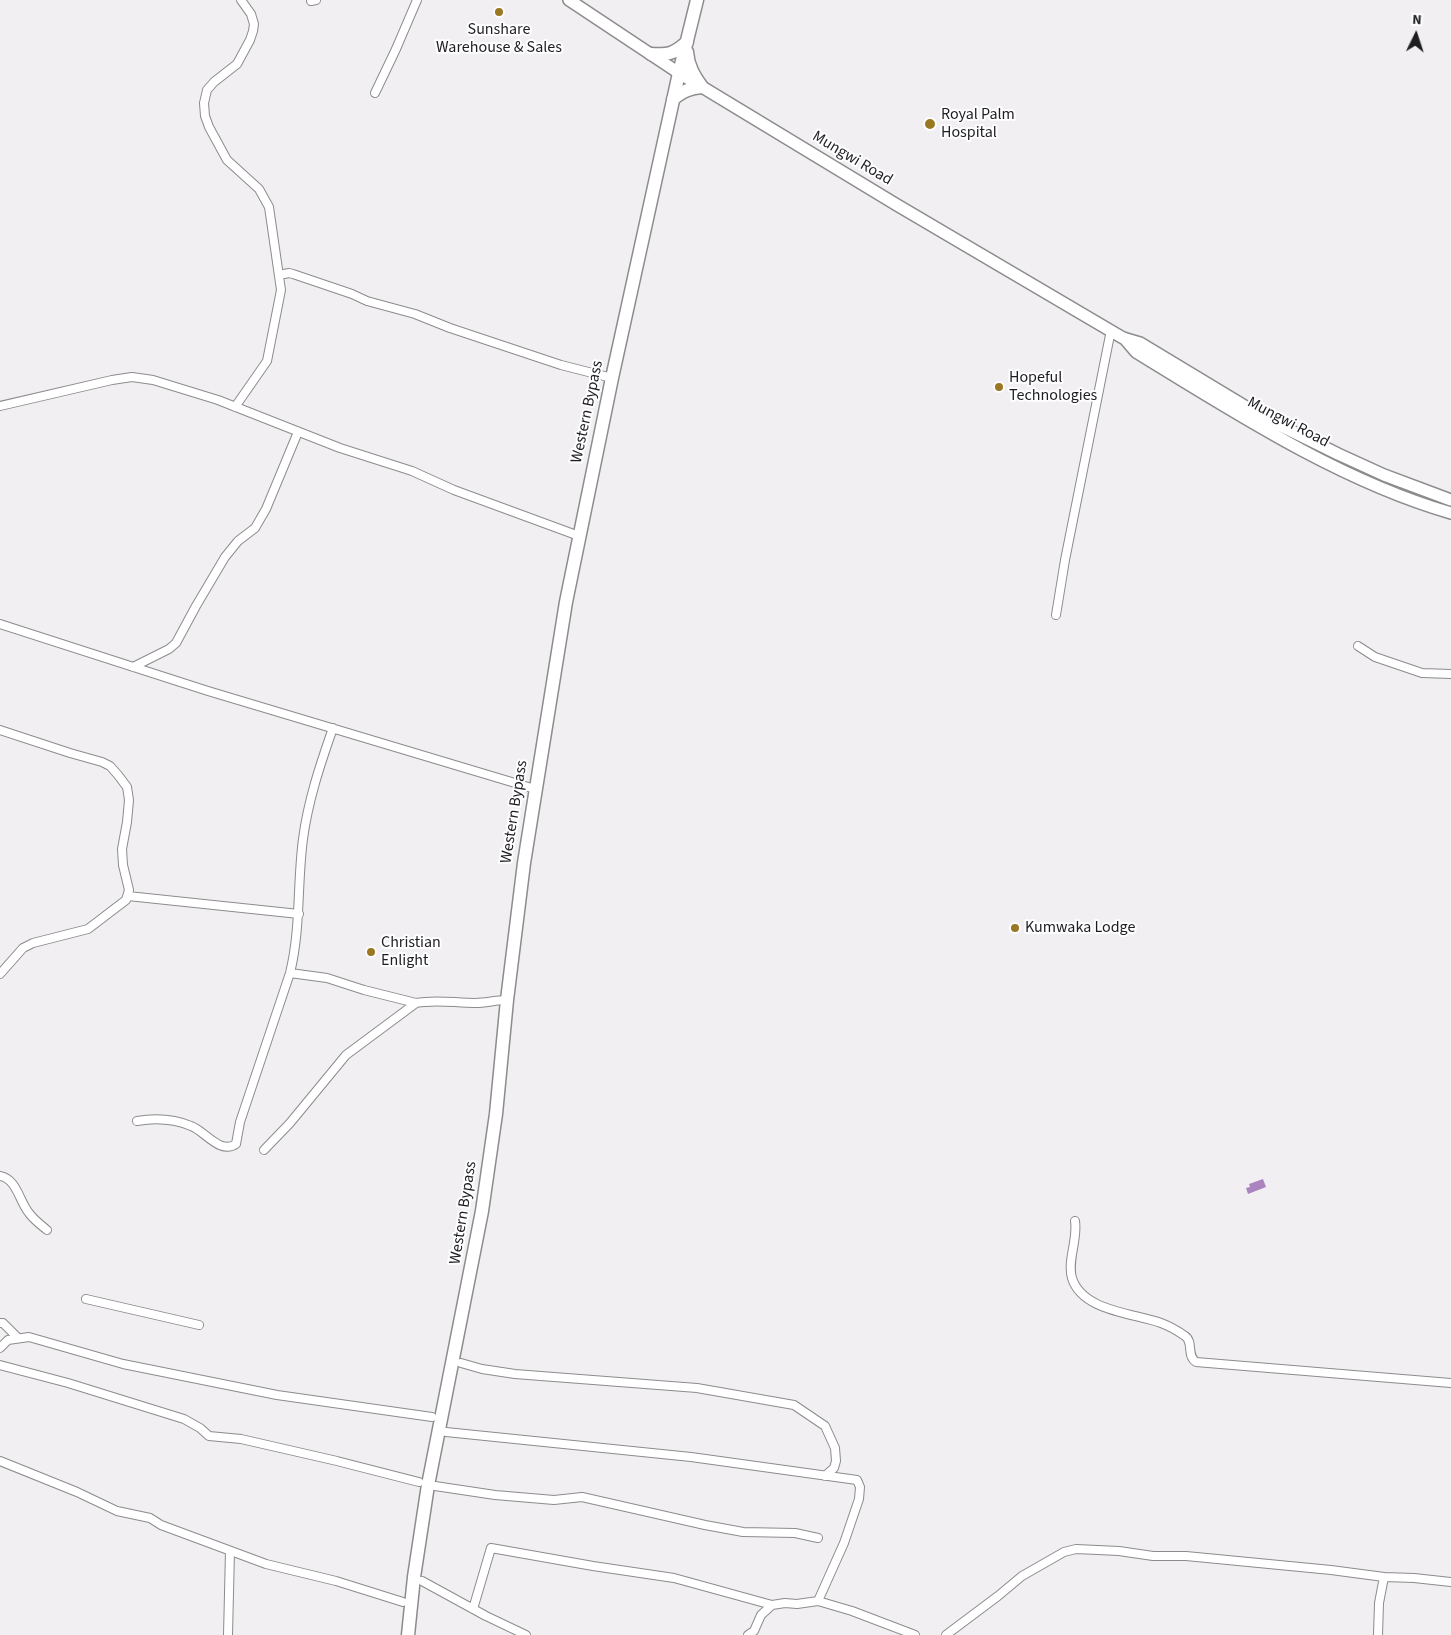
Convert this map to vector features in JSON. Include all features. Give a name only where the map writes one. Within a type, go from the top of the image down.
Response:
[{"type":"main road","name":"Mungwi Road","points":[[569,0],[679,73],[897,205],[1111,330],[1123,338],[1136,352],[1257,426],[1379,486],[1451,513]]},
{"type":"main road","name":"Western Bypass","points":[[408,1635],[414,1577],[430,1476],[482,1211],[496,1114],[507,1000],[535,789],[566,602],[612,378],[673,99],[697,0]]},
{"type":"main road","points":[[651,54],[664,55],[677,51],[687,42]]},
{"type":"main road","points":[[687,42],[689,66],[702,87]]},
{"type":"main road","points":[[673,99],[682,92],[702,87]]},
{"type":"main road","name":"Mungwi Road","points":[[1123,338],[1140,343],[1261,416],[1384,475],[1451,500]]},
{"type":"street","points":[[235,407],[267,360],[281,290],[269,207],[259,189],[228,160],[209,128],[205,116],[204,103],[207,90],[236,64],[253,31],[254,24],[251,14],[241,0]]},
{"type":"street","points":[[375,93],[417,0]]},
{"type":"street","points":[[279,275],[293,274],[367,301],[415,314],[450,328],[561,365],[612,378]]},
{"type":"street","points":[[1056,615],[1065,560],[1111,330]]},
{"type":"street","points":[[0,406],[132,377],[165,382],[348,451],[403,468],[454,490],[579,536]]},
{"type":"street","points":[[133,667],[169,649],[176,643],[225,557],[238,541],[255,528],[266,509],[298,432]]},
{"type":"street","points":[[0,624],[208,691],[535,789]]},
{"type":"street","points":[[1358,646],[1375,657],[1422,673],[1451,674]]},
{"type":"street","points":[[137,1121],[149,1119],[182,1123],[204,1132],[220,1145],[232,1147],[236,1144],[240,1122],[290,973],[296,948],[302,842],[307,808],[332,728]]},
{"type":"street","points":[[0,730],[110,766],[126,787],[129,800],[122,849],[123,865],[129,890],[126,900],[88,929],[33,943],[23,948],[0,974]]},
{"type":"street","points":[[128,896],[299,914]]},
{"type":"street","points":[[290,973],[327,978],[416,1003],[429,1001],[478,1003],[507,1000]]},
{"type":"street","points":[[264,1150],[290,1123],[346,1055],[416,1003]]},
{"type":"street","points":[[0,1176],[5,1177],[11,1182],[28,1212],[48,1230]]},
{"type":"street","points":[[1075,1221],[1076,1231],[1071,1264],[1072,1277],[1078,1291],[1086,1299],[1098,1304],[1115,1311],[1164,1324],[1186,1336],[1189,1341],[1191,1357],[1196,1362],[1451,1383]]},
{"type":"street","points":[[86,1299],[199,1325]]},
{"type":"street","points":[[0,1323],[18,1338]]},
{"type":"street","points":[[0,1348],[8,1340],[29,1337],[123,1364],[277,1395],[432,1417]]},
{"type":"street","points":[[461,1363],[482,1369],[516,1374],[697,1388],[794,1405],[825,1426],[834,1448],[836,1461],[834,1468],[825,1476]]},
{"type":"street","points":[[0,1365],[58,1380],[184,1419],[200,1428],[209,1436],[241,1439],[419,1482]]},
{"type":"street","points":[[446,1432],[691,1457],[857,1480],[860,1487],[859,1499],[844,1543],[818,1600]]},
{"type":"street","points":[[0,1461],[77,1492],[117,1511],[150,1518],[161,1525],[266,1564],[336,1581],[403,1602]]},
{"type":"street","points":[[435,1486],[495,1495],[554,1500],[582,1497],[743,1532],[795,1533],[818,1538]]},
{"type":"street","points":[[473,1609],[491,1548],[674,1578],[772,1605],[797,1604],[818,1600],[915,1635]]},
{"type":"street","points":[[946,1635],[1022,1576],[1064,1552],[1076,1549],[1119,1551],[1153,1556],[1186,1556],[1384,1577],[1451,1582]]},
{"type":"street","points":[[228,1635],[230,1550]]},
{"type":"street","points":[[1378,1635],[1379,1603],[1384,1577]]},
{"type":"street","points":[[422,1581],[514,1631],[526,1635]]},
{"type":"street","points":[[748,1635],[754,1631],[761,1616],[772,1605]]},
{"type":"shaded area","points":[[1263,1179],[1266,1187],[1248,1194],[1246,1188],[1250,1187],[1249,1184]]},
{"type":"place","name":"Sunshare Warehouse & Sales","points":[[499,12]]},
{"type":"place","name":"Royal Palm Hospital","points":[[930,124]]},
{"type":"place","name":"Hopeful Technologies","points":[[999,387]]},
{"type":"place","name":"Kumwaka Lodge","points":[[1015,928]]},
{"type":"place","name":"Christian Enlight","points":[[371,952]]}]
